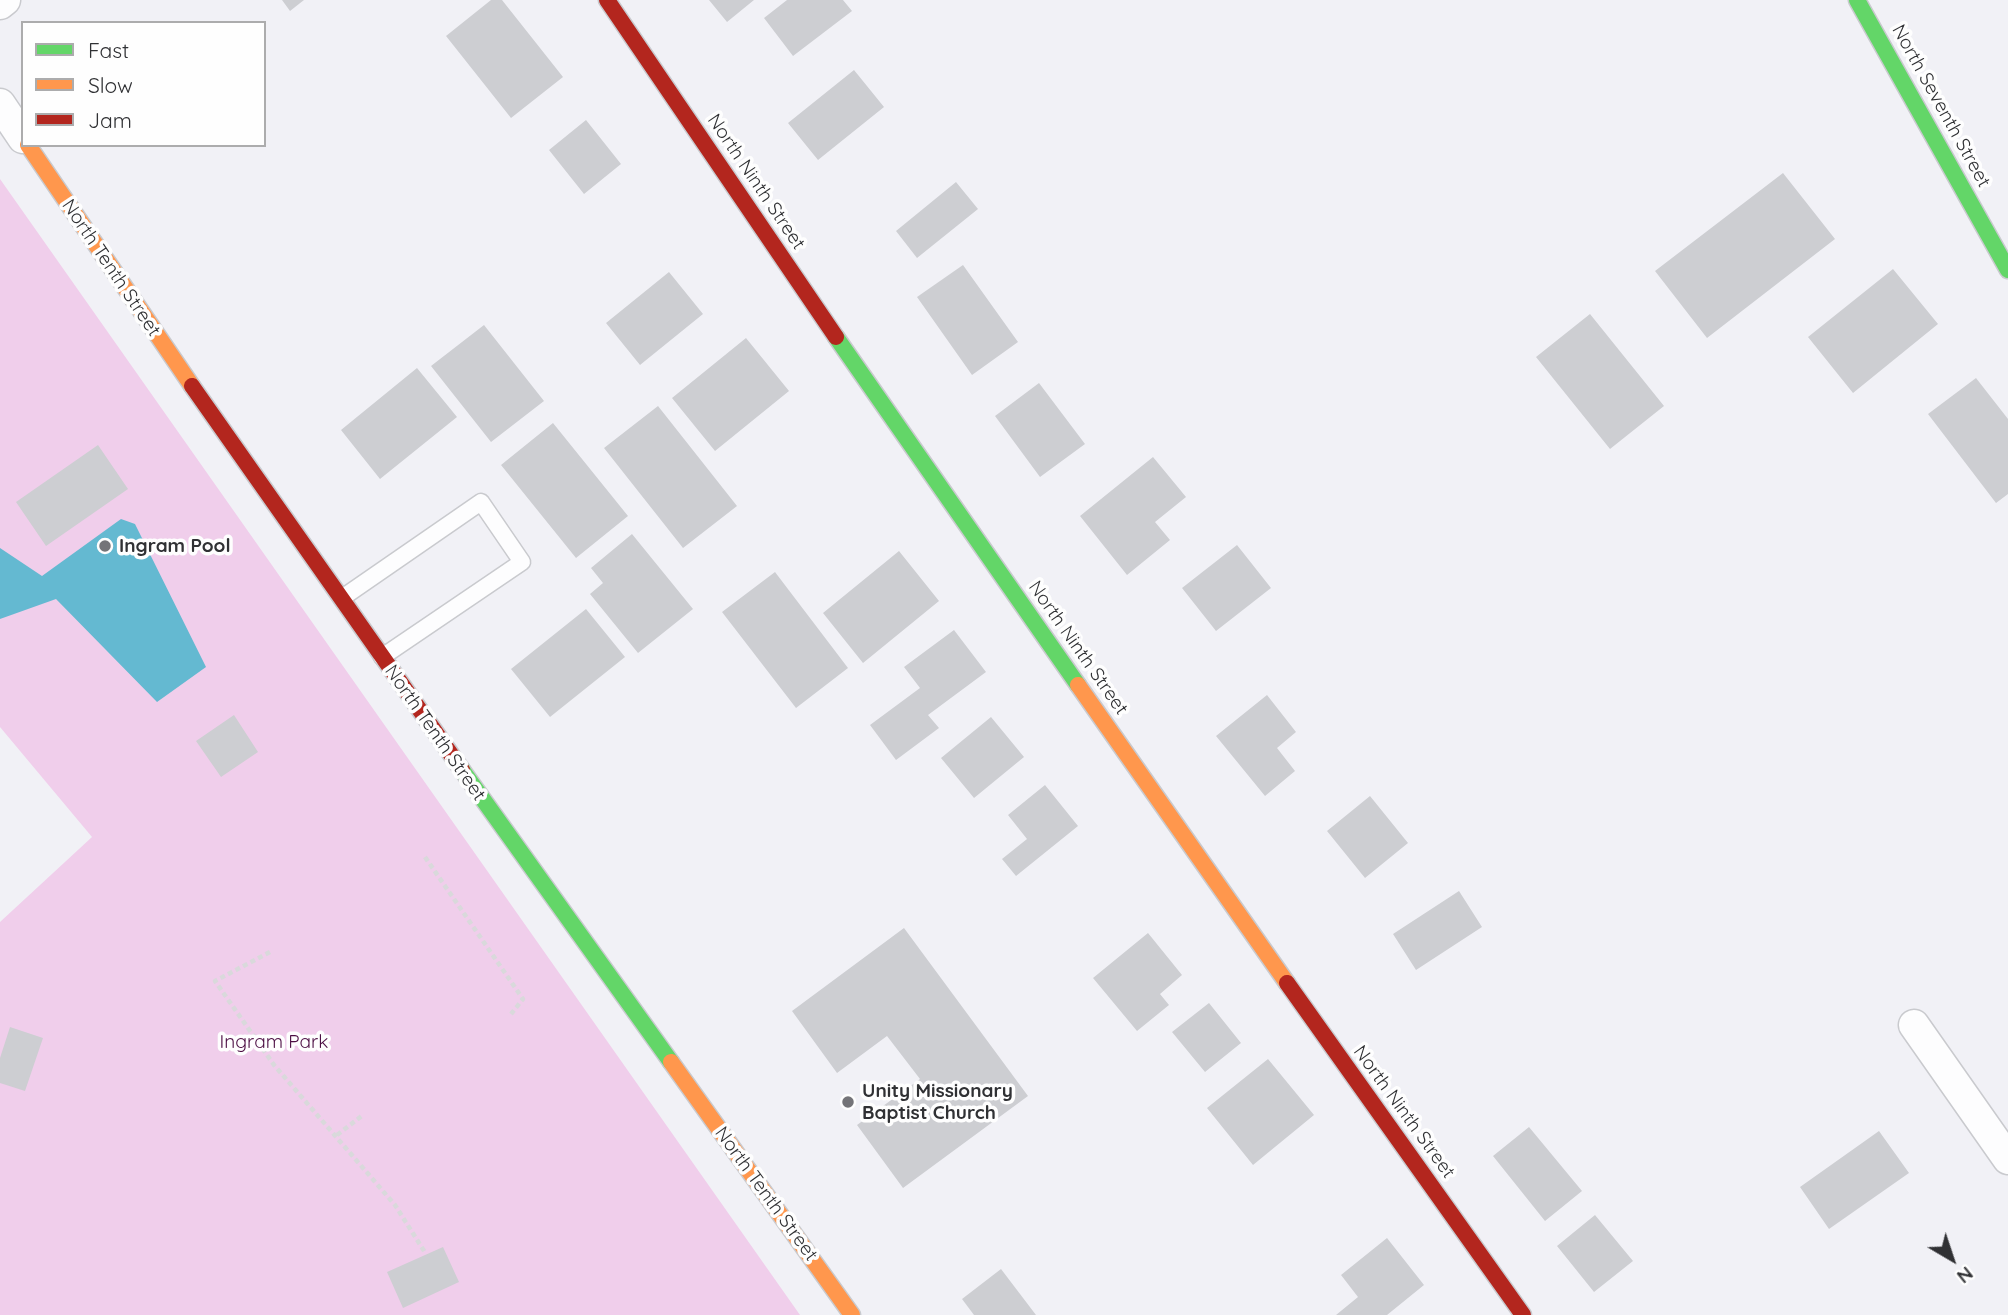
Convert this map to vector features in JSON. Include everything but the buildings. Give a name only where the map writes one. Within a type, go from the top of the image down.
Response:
[{"type":"street","points":[[0,4],[5,0]]},
{"type":"street","name":"North Ninth Street","points":[[607,0],[924,465],[1301,1005],[1523,1315]]},
{"type":"street","name":"North Seventh Street","points":[[1857,0],[2008,270]]},
{"type":"street","points":[[0,104],[21,135]]},
{"type":"street","name":"North Tenth Street","points":[[29,147],[110,269],[382,657],[852,1315]]},
{"type":"street","points":[[1914,1025],[2008,1159]]},
{"type":"lane","points":[[342,598],[481,502],[522,562],[382,657]]},
{"type":"path","points":[[425,857],[523,999],[511,1014]]},
{"type":"path","points":[[270,952],[215,981],[274,1065],[395,1205],[426,1254]]},
{"type":"path","points":[[337,1135],[363,1115]]},
{"type":"green space","name":"Ingram Park","points":[[0,179],[800,1315],[0,1315],[0,922],[92,837],[0,727]]},
{"type":"water","points":[[121,519],[135,524],[206,667],[157,702],[56,599],[0,619],[0,548],[42,576]]},
{"type":"traffic: fast","points":[[1857,0],[2008,270]]},
{"type":"traffic: fast","points":[[836,337],[1078,685]]},
{"type":"traffic: fast","points":[[462,770],[671,1062]]},
{"type":"traffic: slow","points":[[29,147],[192,386]]},
{"type":"traffic: slow","points":[[1078,685],[1287,983]]},
{"type":"traffic: slow","points":[[671,1062],[852,1315]]},
{"type":"traffic: jam","points":[[607,0],[836,337]]},
{"type":"traffic: jam","points":[[192,386],[462,770]]},
{"type":"traffic: jam","points":[[1287,983],[1523,1315]]},
{"type":"place","name":"Ingram Pool","points":[[105,546]]},
{"type":"place","name":"Unity Missionary Baptist Church","points":[[848,1102]]}]
